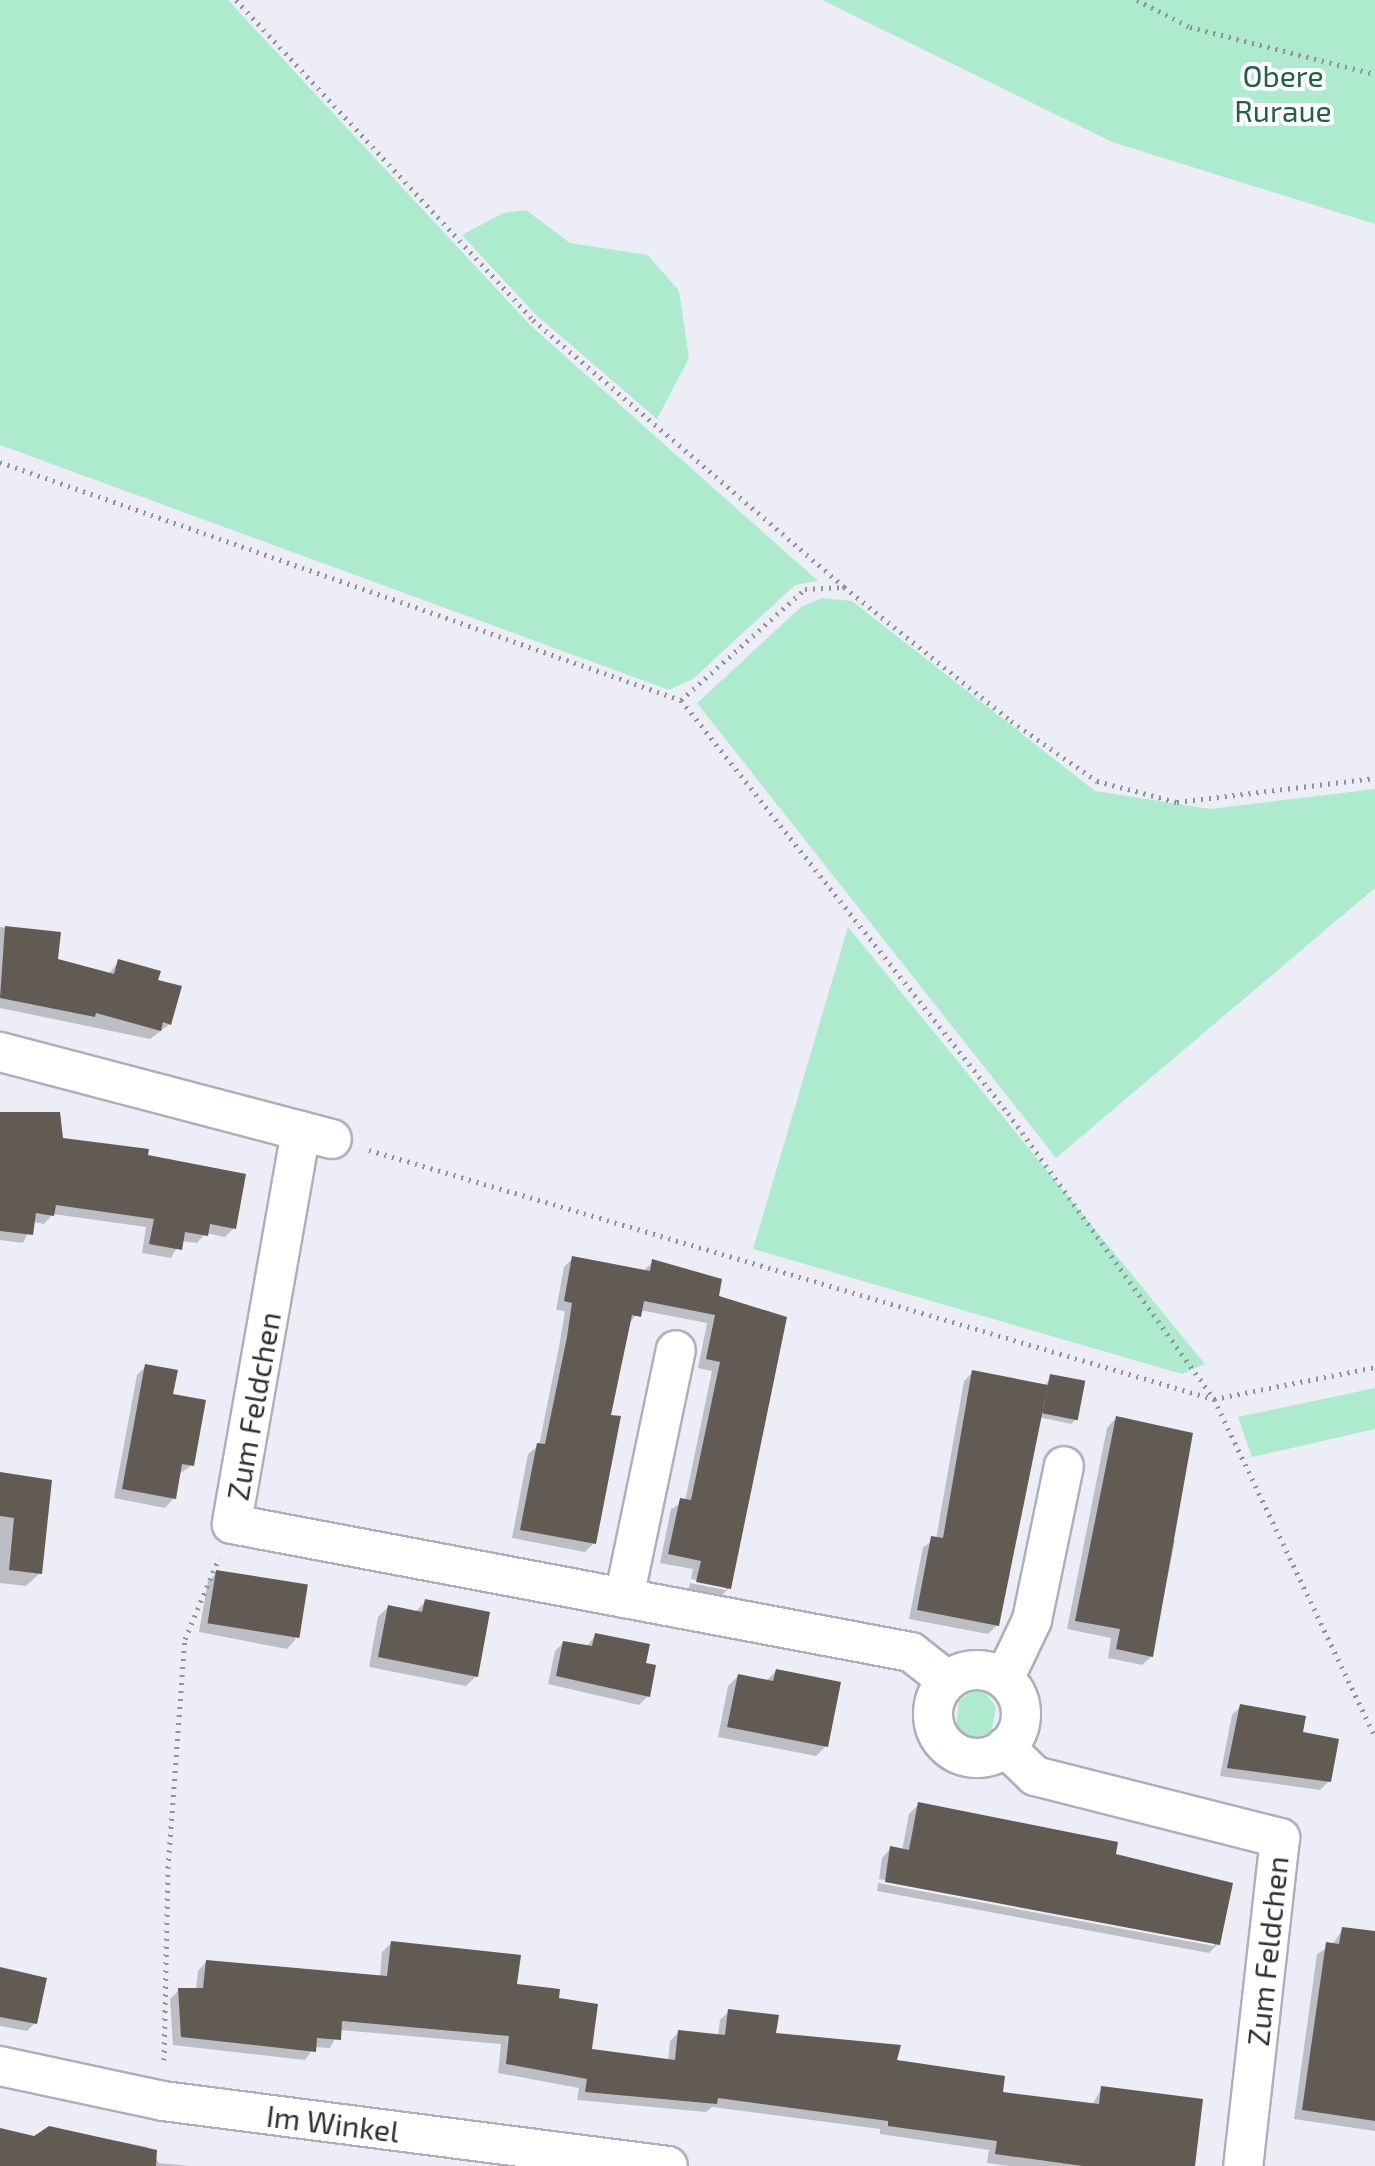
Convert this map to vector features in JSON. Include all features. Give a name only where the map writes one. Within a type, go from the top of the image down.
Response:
[{"type":"street","points":[[0,1052],[317,1135]]},
{"type":"street","name":"Zum Feldchen","points":[[317,1135],[232,1524],[911,1652],[948,1681]]},
{"type":"street","points":[[624,1598],[676,1350]]},
{"type":"street","points":[[1004,1679],[1032,1620],[1064,1466]]},
{"type":"street","points":[[976,1670],[1004,1679],[1014,1691],[1020,1720],[1005,1747],[992,1755],[962,1755],[939,1736],[933,1707],[948,1681],[976,1670]]},
{"type":"street","name":"Zum Feldchen","points":[[1005,1747],[1035,1776],[1280,1838],[1243,2166]]},
{"type":"street","name":"Im Winkel","points":[[0,2066],[163,2101],[668,2166]]},
{"type":"path","points":[[236,0],[533,320],[844,587],[1011,721],[1097,781],[1177,802],[1375,778]]},
{"type":"path","points":[[1137,0],[1190,27],[1375,74]]},
{"type":"path","points":[[0,462],[681,700],[1008,1113],[1214,1399],[1375,1737]]},
{"type":"path","points":[[681,700],[805,589],[844,587]]},
{"type":"path","points":[[317,1135],[1214,1399],[1375,1367]]},
{"type":"path","points":[[163,2101],[168,1868],[185,1639],[232,1524]]},
{"type":"green space","points":[[0,0],[228,0],[530,325],[818,581],[795,585],[693,679],[669,690],[0,445]]},
{"type":"green space","name":"Obere Ruraue","points":[[822,0],[1375,0],[1375,224],[1112,142]]},
{"type":"green space","points":[[526,210],[570,243],[648,255],[679,291],[689,358],[657,419],[535,314],[462,235],[503,213]]},
{"type":"green space","points":[[822,598],[852,601],[1095,791],[1210,809],[1375,789],[1375,888],[1056,1158],[697,703],[801,607]]},
{"type":"green space","points":[[848,927],[1205,1364],[1182,1374],[753,1249]]},
{"type":"green space","points":[[1375,1388],[1375,1429],[1252,1457],[1238,1417]]},
{"type":"green space","points":[[974,1690],[985,1692],[996,1707],[991,1734],[967,1743],[956,1728],[959,1701]]},
{"type":"building","points":[[5,926],[61,932],[58,959],[114,974],[118,959],[161,971],[158,980],[182,986],[171,1025],[163,1022],[161,1031],[96,1013],[95,1017],[0,998]]},
{"type":"building","points":[[0,1112],[60,1112],[63,1138],[149,1149],[148,1155],[246,1174],[236,1229],[210,1224],[208,1236],[185,1232],[182,1250],[149,1244],[154,1219],[56,1205],[54,1216],[36,1213],[33,1235],[0,1231]]},
{"type":"building","points":[[572,1256],[650,1271],[652,1259],[722,1279],[719,1296],[787,1317],[731,1589],[696,1582],[701,1561],[668,1554],[680,1498],[691,1500],[720,1362],[706,1359],[715,1315],[644,1301],[641,1317],[632,1315],[611,1415],[621,1416],[596,1544],[520,1530],[537,1443],[545,1444],[567,1337],[572,1303],[564,1301]]},
{"type":"building","points":[[145,1364],[178,1370],[173,1394],[206,1400],[194,1466],[182,1464],[176,1499],[122,1489]]},
{"type":"building","points":[[972,1370],[1048,1385],[999,1626],[917,1610],[931,1536],[943,1538]]},
{"type":"building","points":[[1050,1374],[1085,1381],[1078,1420],[1042,1413]]},
{"type":"building","points":[[1116,1416],[1193,1433],[1153,1657],[1116,1649],[1120,1629],[1075,1621]]},
{"type":"building","points":[[0,1472],[52,1480],[42,1574],[9,1570],[14,1518],[0,1516]]},
{"type":"building","points":[[216,1570],[308,1585],[299,1638],[208,1623]]},
{"type":"building","points":[[425,1599],[490,1612],[478,1677],[378,1657],[388,1605],[422,1612]]},
{"type":"building","points":[[595,1633],[650,1644],[646,1663],[656,1665],[650,1697],[556,1676],[563,1641],[592,1646]]},
{"type":"building","points":[[776,1669],[841,1682],[828,1747],[727,1727],[738,1674],[773,1681]]},
{"type":"building","points":[[1240,1704],[1306,1716],[1303,1732],[1339,1739],[1331,1782],[1227,1768]]},
{"type":"building","points":[[918,1802],[1118,1842],[1116,1854],[1233,1883],[1220,1945],[885,1882],[890,1846],[909,1850]]},
{"type":"building","points":[[1342,1927],[1375,1931],[1375,2121],[1302,2110],[1326,1942],[1339,1944]]},
{"type":"building","points":[[391,1941],[521,1955],[517,1984],[560,1989],[559,1998],[598,2004],[592,2049],[675,2060],[678,2030],[725,2035],[728,2009],[779,2015],[776,2033],[901,2045],[897,2060],[1005,2076],[1003,2092],[1099,2104],[1101,2086],[1203,2099],[1195,2166],[1083,2166],[995,2154],[997,2141],[888,2126],[888,2121],[718,2098],[717,2104],[585,2092],[587,2079],[506,2064],[509,2036],[342,2021],[341,2040],[317,2038],[316,2052],[181,2037],[178,1988],[203,1988],[206,1960],[387,1976]]},
{"type":"building","points":[[0,1967],[47,1978],[37,2024],[0,2017]]},
{"type":"building","points":[[49,2126],[157,2150],[156,2166],[0,2166],[0,2128],[34,2136]]}]
